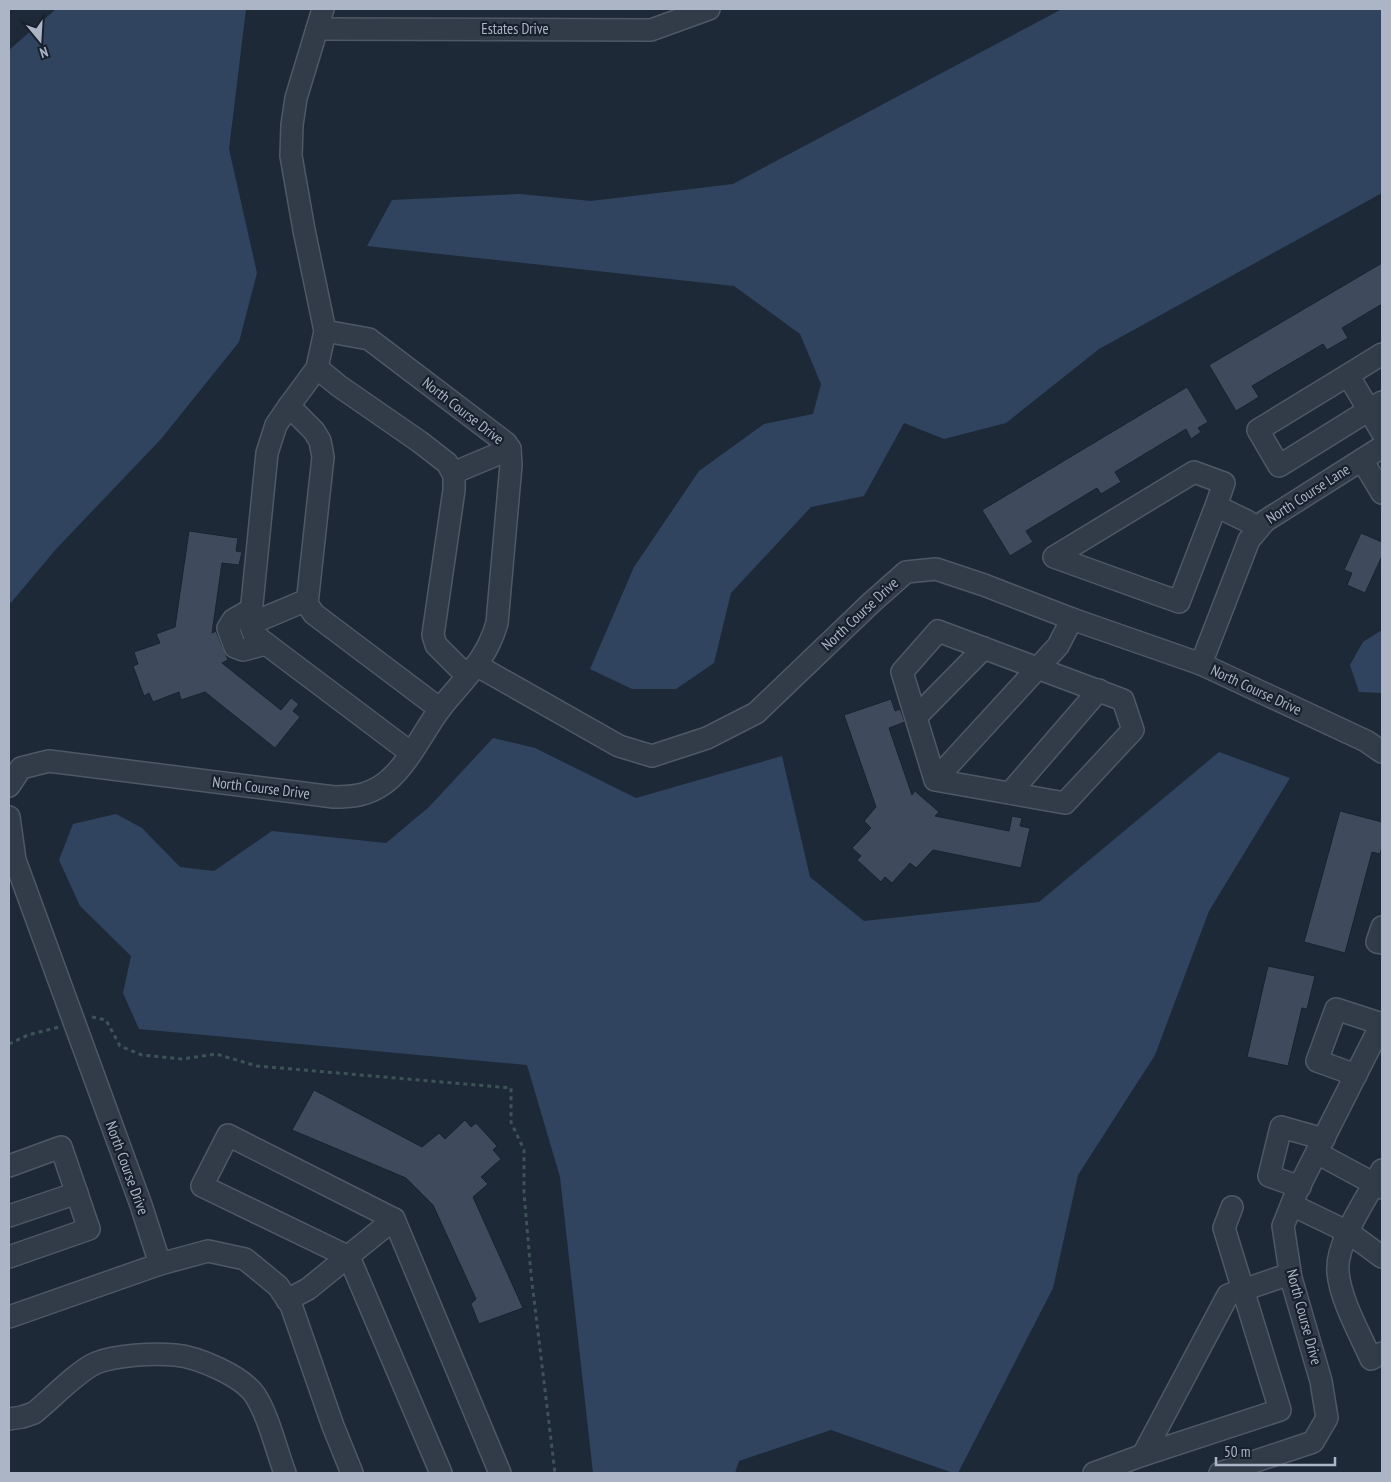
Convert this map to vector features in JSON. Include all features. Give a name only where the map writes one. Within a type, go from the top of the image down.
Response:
[{"type":"street","points":[[251,617],[267,453],[276,425],[318,368],[325,331],[291,156],[292,125],[296,98],[323,9]]},
{"type":"street","name":"Estates Drive","points":[[317,29],[652,30],[709,9]]},
{"type":"street","name":"North Course Drive","points":[[9,786],[21,768],[49,761],[324,796],[356,797],[379,787],[394,775],[440,709],[472,670],[489,645],[497,623],[511,466],[510,449],[506,443],[369,339],[325,331]]},
{"type":"street","points":[[1375,406],[1279,466],[1258,430],[1382,354]]},
{"type":"street","points":[[318,368],[339,386],[420,442],[447,463],[453,473],[510,449]]},
{"type":"street","points":[[1348,375],[1375,406],[1382,432]]},
{"type":"street","points":[[289,406],[314,431],[320,441],[323,457],[307,604],[314,614],[440,709]]},
{"type":"street","name":"North Course Lane","points":[[1201,664],[1248,540],[1258,528],[1264,521],[1382,447]]},
{"type":"street","points":[[1362,460],[1382,493]]},
{"type":"street","points":[[1194,472],[1224,483],[1216,506],[1179,602],[1054,557],[1194,472]]},
{"type":"street","name":"North Course Drive","points":[[453,473],[454,490],[434,635],[436,645],[472,670],[619,746],[652,756],[707,738],[756,713],[906,572],[936,569],[1201,664],[1366,741],[1382,752]]},
{"type":"street","points":[[1216,506],[1258,528]]},
{"type":"street","points":[[307,600],[251,617],[233,620],[228,628],[235,647],[243,650],[266,644],[411,753]]},
{"type":"street","points":[[935,780],[1058,646],[1072,619]]},
{"type":"street","points":[[938,631],[1123,700],[1133,730],[1065,803],[935,780],[902,672],[938,631]]},
{"type":"street","points":[[916,717],[984,648]]},
{"type":"street","points":[[1010,793],[1098,690]]},
{"type":"street","name":"North Course Drive","points":[[9,817],[15,860],[141,1205],[160,1264]]},
{"type":"street","points":[[1382,927],[1378,942],[1382,943]]},
{"type":"street","points":[[1356,1075],[1317,1061],[1336,1008],[1382,1024]]},
{"type":"street","name":"North Course Drive","points":[[1220,1473],[1313,1442],[1327,1418],[1322,1381],[1290,1274],[1283,1226],[1320,1146],[1382,1024]]},
{"type":"street","points":[[1382,1257],[1348,1232],[1296,1196],[1269,1176],[1281,1127],[1320,1146],[1380,1181],[1348,1232],[1339,1258],[1337,1271],[1341,1288],[1371,1359],[1382,1354]]},
{"type":"street","points":[[441,1473],[348,1257],[202,1186],[228,1135],[394,1219],[500,1473]]},
{"type":"street","points":[[9,1166],[61,1146],[89,1229],[9,1257]]},
{"type":"street","points":[[9,1216],[76,1193]]},
{"type":"street","points":[[1094,1473],[1280,1410],[1224,1228],[1232,1207]]},
{"type":"street","points":[[287,1300],[308,1289],[394,1219]]},
{"type":"street","points":[[9,1316],[160,1264],[208,1251],[245,1259],[278,1286],[291,1305],[333,1426],[352,1473]]},
{"type":"street","points":[[1143,1455],[1228,1295],[1290,1274]]},
{"type":"street","points":[[9,1419],[34,1413],[94,1364],[118,1356],[176,1355],[209,1364],[241,1381],[254,1395],[268,1425],[285,1473]]},
{"type":"path","points":[[84,1019],[92,1016],[106,1020],[120,1046],[142,1055],[182,1059],[216,1054],[257,1066],[511,1088],[511,1122],[524,1150],[524,1193],[531,1274],[555,1473]]},
{"type":"path","points":[[9,1044],[28,1035],[64,1025]]},
{"type":"water","points":[[56,9],[246,9],[229,149],[257,273],[239,342],[161,439],[57,548],[9,605],[9,50]]},
{"type":"water","points":[[1062,9],[1382,9],[1382,193],[1099,349],[1006,423],[944,439],[904,423],[864,496],[811,507],[731,593],[714,663],[676,689],[632,689],[590,669],[634,567],[699,471],[764,424],[813,414],[821,384],[800,334],[734,286],[367,246],[392,200],[520,194],[591,201],[733,184]]},
{"type":"water","points":[[1382,630],[1382,693],[1359,692],[1350,665],[1363,642]]},
{"type":"water","points":[[493,738],[535,748],[636,798],[782,756],[810,877],[864,921],[1039,902],[1219,752],[1290,778],[1209,911],[1155,1055],[1078,1175],[1053,1288],[958,1473],[953,1473],[831,1430],[739,1461],[735,1473],[593,1473],[560,1177],[527,1065],[139,1029],[123,993],[131,956],[80,906],[59,860],[73,824],[116,814],[142,828],[180,867],[214,871],[272,831],[386,843],[429,807]]},
{"type":"building","points":[[1382,263],[1382,304],[1342,328],[1348,338],[1327,350],[1323,344],[1252,386],[1259,397],[1236,411],[1209,365]]},
{"type":"building","points":[[1187,387],[1208,422],[1198,428],[1201,432],[1191,439],[1186,429],[1115,472],[1121,482],[1101,494],[1097,488],[1026,531],[1033,542],[1010,556],[982,510]]},
{"type":"building","points":[[189,531],[238,538],[236,551],[242,552],[239,565],[222,563],[212,633],[216,631],[228,660],[222,663],[281,710],[291,698],[299,704],[293,711],[300,717],[275,748],[205,692],[181,700],[179,692],[153,702],[149,693],[144,696],[133,666],[138,664],[134,652],[160,643],[156,634],[175,627]]},
{"type":"building","points":[[1361,533],[1382,542],[1382,556],[1365,593],[1347,585],[1352,573],[1344,570]]},
{"type":"building","points":[[891,699],[895,711],[900,709],[905,722],[889,728],[912,795],[915,791],[939,812],[935,816],[1009,831],[1012,816],[1022,818],[1020,826],[1030,828],[1021,868],[933,850],[916,868],[910,863],[892,883],[885,877],[881,882],[857,860],[861,856],[852,848],[871,828],[864,821],[876,807],[844,715]]},
{"type":"building","points":[[1340,811],[1382,822],[1382,847],[1380,854],[1372,852],[1345,953],[1304,942]]},
{"type":"building","points":[[1268,966],[1315,976],[1307,1009],[1302,1008],[1288,1066],[1247,1057]]},
{"type":"building","points":[[314,1090],[422,1147],[439,1133],[445,1139],[465,1120],[471,1127],[476,1123],[497,1146],[493,1150],[501,1159],[481,1177],[488,1184],[473,1197],[523,1308],[479,1324],[471,1304],[476,1299],[433,1205],[406,1178],[292,1130]]}]
